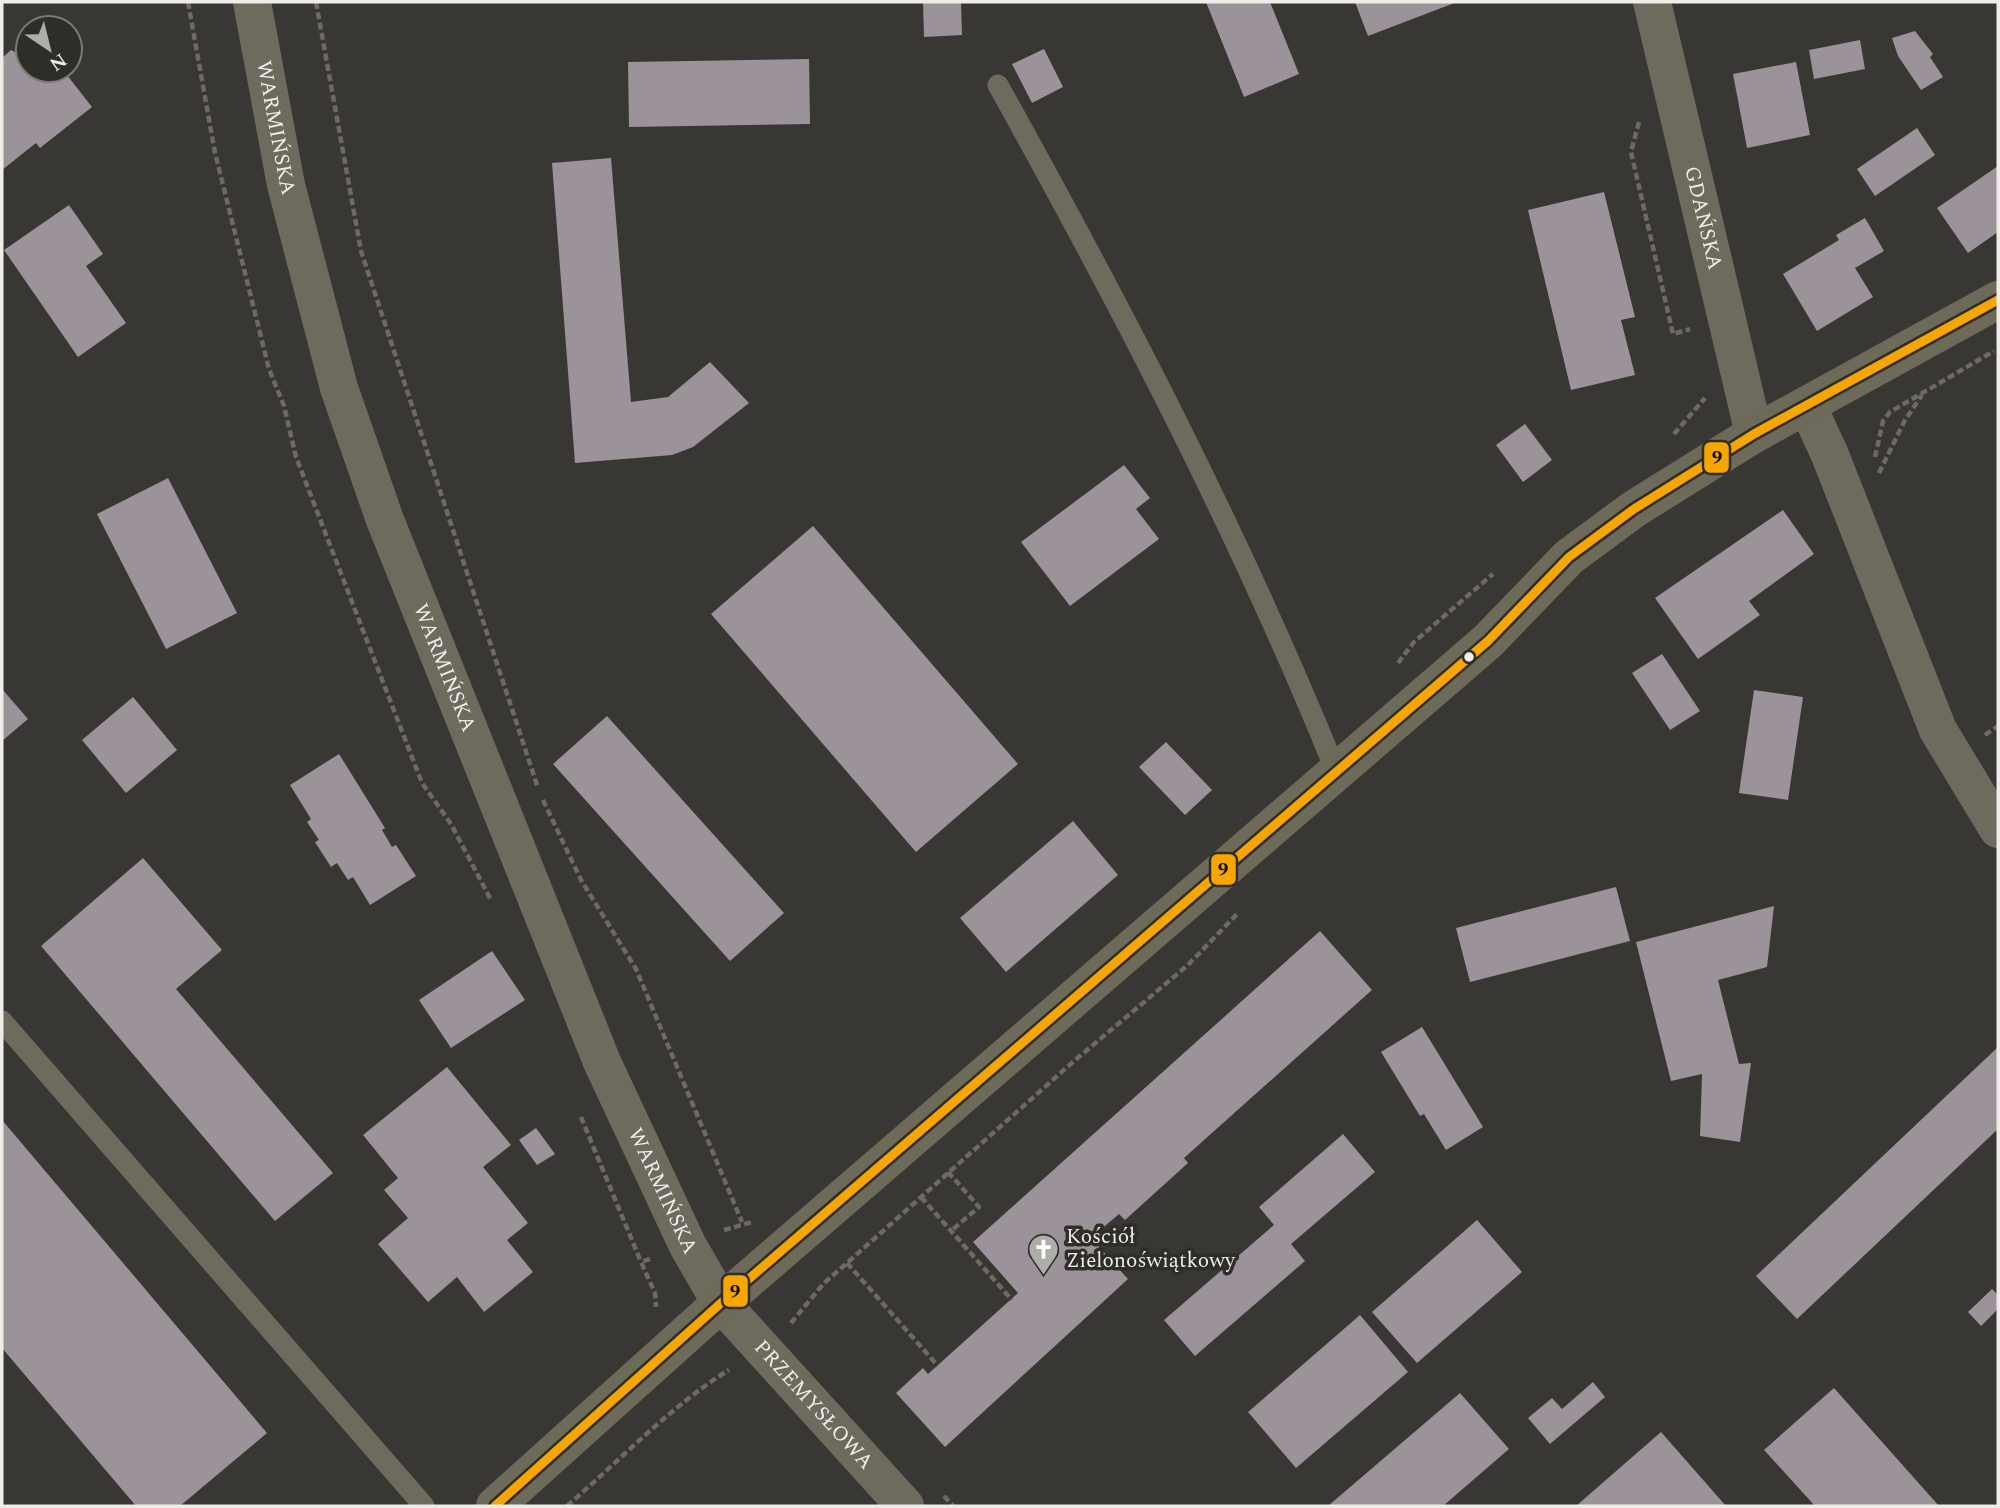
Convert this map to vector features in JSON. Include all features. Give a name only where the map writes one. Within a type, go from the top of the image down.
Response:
[{"type":"street","name":"WARMIŃSKA","points":[[252,2],[297,231],[339,388],[386,520],[602,1062],[688,1246],[721,1303]]},
{"type":"street","name":"GDAŃSKA","points":[[1652,2],[1754,434]]},
{"type":"street","points":[[495,1506],[721,1303],[1488,641],[1569,557],[1634,509],[1754,434],[1998,300]]},
{"type":"street","points":[[1807,405],[1938,730],[1998,829]]},
{"type":"street","name":"PRZEMYSŁOWA","points":[[721,1303],[761,1351],[905,1506]]},
{"type":"lane","points":[[998,85],[1155,374],[1284,644],[1337,774]]},
{"type":"lane","points":[[2,1021],[424,1506]]},
{"type":"path","points":[[316,2],[361,251],[540,793],[581,880],[636,969],[742,1222]]},
{"type":"path","points":[[1874,477],[1884,421],[1899,404],[1922,394],[1998,349]]},
{"type":"path","points":[[1874,486],[1888,451],[1922,394]]},
{"type":"path","points":[[567,1506],[694,1392],[761,1351],[847,1262],[1188,965],[1245,906]]},
{"type":"path","points":[[948,1172],[979,1207],[951,1231]]},
{"type":"path","points":[[921,1197],[1012,1300]]},
{"type":"path","points":[[973,1255],[979,1249]]},
{"type":"path","points":[[847,1262],[938,1366]]},
{"type":"building","points":[[923,2],[961,2],[962,35],[924,37]]},
{"type":"building","points":[[1206,2],[1270,2],[1299,74],[1244,97]]},
{"type":"building","points":[[1355,2],[1457,2],[1368,36]]},
{"type":"building","points":[[1915,31],[1933,54],[1930,57],[1943,77],[1921,90],[1898,56],[1892,38]]},
{"type":"building","points":[[1860,40],[1865,69],[1814,79],[1809,50]]},
{"type":"building","points":[[1044,49],[1063,87],[1032,103],[1012,64]]},
{"type":"building","points":[[11,50],[14,51],[14,84],[74,84],[92,107],[40,148],[36,143],[2,170],[2,58]]},
{"type":"building","points":[[809,59],[810,124],[629,127],[628,62]]},
{"type":"building","points":[[1796,62],[1810,135],[1747,148],[1733,74]]},
{"type":"building","points":[[1917,128],[1935,155],[1875,196],[1857,169]]},
{"type":"building","points":[[611,158],[631,402],[668,397],[710,362],[749,403],[693,447],[672,455],[575,463],[552,163]]},
{"type":"building","points":[[1998,166],[1998,232],[1968,253],[1937,208]]},
{"type":"building","points":[[1604,192],[1635,317],[1621,320],[1635,375],[1571,390],[1528,210]]},
{"type":"building","points":[[69,205],[103,254],[86,266],[126,323],[78,357],[4,250]]},
{"type":"building","points":[[1865,218],[1884,251],[1855,268],[1873,297],[1817,331],[1783,274],[1839,240],[1836,235]]},
{"type":"building","points":[[1525,424],[1552,460],[1523,482],[1496,445]]},
{"type":"building","points":[[1124,465],[1150,498],[1136,509],[1159,539],[1070,606],[1021,542]]},
{"type":"building","points":[[168,478],[237,613],[166,649],[97,514]]},
{"type":"building","points":[[1783,510],[1814,554],[1749,601],[1760,615],[1698,659],[1655,598]]},
{"type":"building","points":[[813,526],[1018,764],[916,852],[711,614]]},
{"type":"building","points":[[1662,654],[1700,711],[1670,730],[1632,673]]},
{"type":"building","points":[[2,689],[28,719],[2,741]]},
{"type":"building","points":[[1754,690],[1803,697],[1788,800],[1739,793]]},
{"type":"building","points":[[133,697],[177,750],[126,793],[82,740]]},
{"type":"building","points":[[607,716],[784,913],[730,961],[553,764]]},
{"type":"building","points":[[1166,742],[1212,790],[1185,815],[1139,767]]},
{"type":"building","points":[[339,754],[385,828],[382,830],[392,847],[396,845],[416,876],[370,905],[353,877],[348,880],[337,863],[331,867],[315,842],[319,840],[307,822],[311,819],[290,785]]},
{"type":"building","points":[[1073,821],[1118,875],[1006,972],[960,918]]},
{"type":"building","points":[[143,858],[222,950],[176,989],[333,1173],[275,1221],[41,946]]},
{"type":"building","points":[[1616,887],[1630,941],[1470,982],[1456,928]]},
{"type":"building","points":[[1774,906],[1767,967],[1718,980],[1739,1064],[1751,1063],[1740,1142],[1700,1136],[1702,1074],[1671,1081],[1636,942]]},
{"type":"building","points":[[1320,931],[1372,990],[1184,1158],[1188,1163],[1125,1220],[1119,1214],[1091,1238],[1128,1279],[945,1447],[896,1393],[923,1368],[928,1374],[1018,1293],[973,1242]]},
{"type":"building","points":[[492,951],[525,1000],[451,1048],[419,1000]]},
{"type":"building","points":[[1422,1027],[1483,1127],[1446,1150],[1424,1114],[1420,1116],[1381,1052]]},
{"type":"building","points":[[1998,1047],[1998,1129],[1797,1319],[1756,1276]]},
{"type":"building","points":[[447,1067],[511,1145],[483,1167],[528,1223],[507,1240],[533,1272],[484,1312],[457,1277],[428,1302],[378,1244],[408,1218],[384,1190],[398,1178],[363,1135]]},
{"type":"building","points":[[2,1120],[267,1433],[180,1506],[136,1506],[2,1348]]},
{"type":"building","points":[[536,1128],[555,1154],[537,1165],[519,1140]]},
{"type":"building","points":[[1343,1134],[1375,1172],[1291,1244],[1305,1261],[1195,1356],[1164,1320],[1274,1225],[1259,1207]]},
{"type":"building","points":[[1477,1220],[1522,1272],[1417,1363],[1372,1312]]},
{"type":"building","points":[[1992,1289],[1998,1295],[1998,1309],[1981,1326],[1968,1312]]},
{"type":"building","points":[[1360,1315],[1408,1372],[1296,1468],[1248,1412]]},
{"type":"building","points":[[1593,1382],[1605,1397],[1550,1444],[1528,1418],[1552,1398],[1562,1409]]},
{"type":"building","points":[[1834,1388],[1939,1506],[1815,1506],[1764,1450]]},
{"type":"building","points":[[1460,1393],[1509,1449],[1443,1506],[1328,1506]]},
{"type":"building","points":[[1661,1432],[1726,1506],[1576,1506]]},
{"type":"transit line","name":"9","points":[[495,1506],[721,1303],[1488,641],[1569,557],[1634,509],[1754,434],[1998,300]]},
{"type":"place","name":"Kościół Zielonoświątkowy","points":[[1043,1276]]}]
